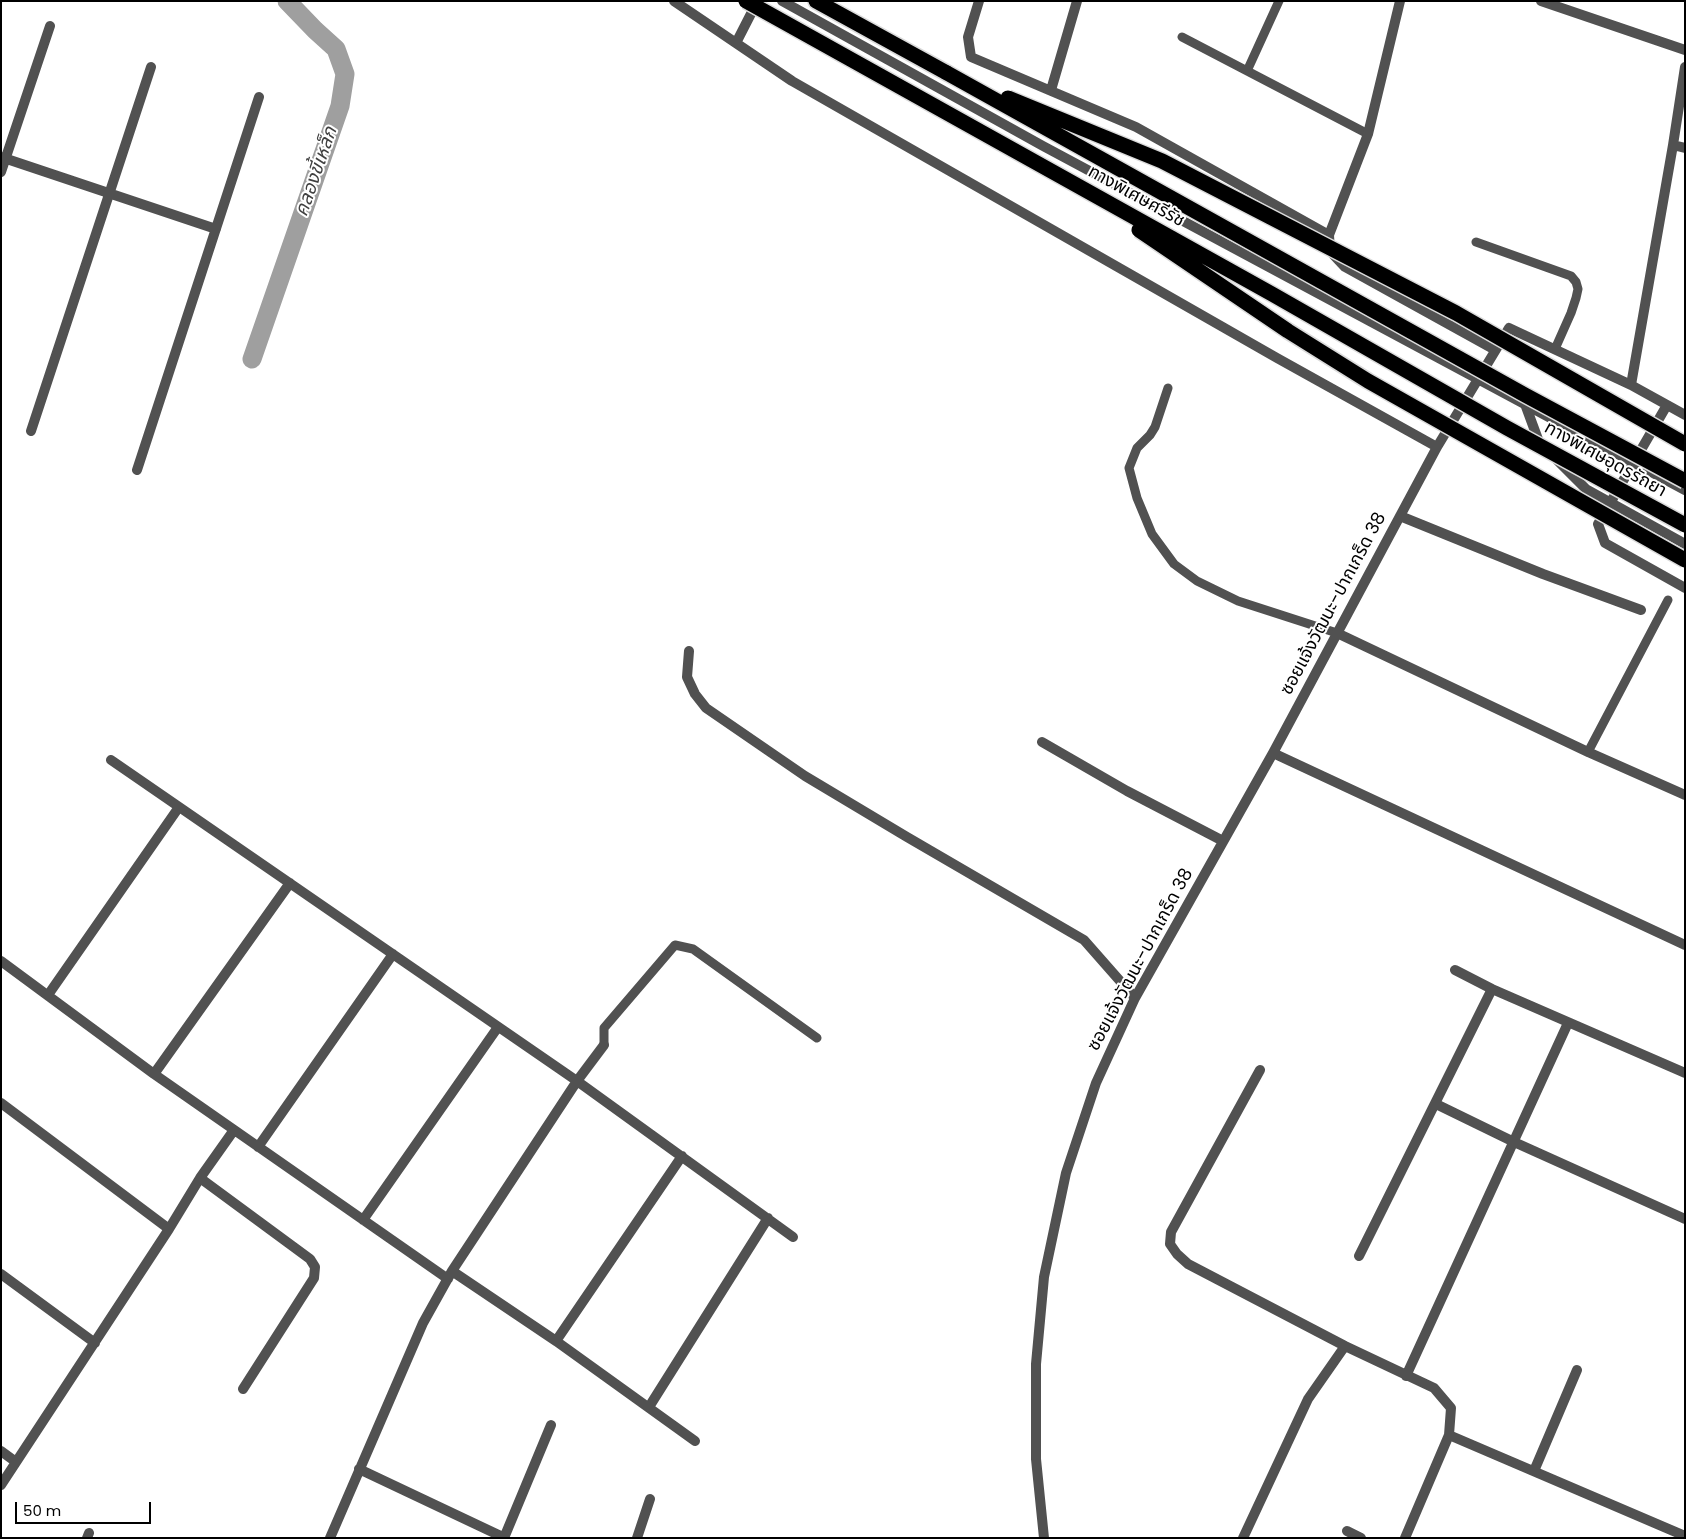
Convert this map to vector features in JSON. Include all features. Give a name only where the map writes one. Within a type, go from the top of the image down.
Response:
[{"type":"highway","name":"ทางพิเศษศรีรัช","points":[[746,1],[1508,428]]},
{"type":"highway","name":"ทางพิเศษศรีรัช","points":[[816,1],[947,73],[1525,400]]},
{"type":"highway","points":[[947,73],[1162,161],[1456,313],[1685,444]]},
{"type":"highway","points":[[1067,180],[1206,277],[1368,381],[1685,560]]},
{"type":"highway","name":"ทางพิเศษอุดรรัถยา","points":[[1525,400],[1685,482]]},
{"type":"highway","name":"ทางพิเศษอุดรรัถยา","points":[[1508,428],[1685,525]]},
{"type":"street","points":[[674,1],[792,81],[1436,447]]},
{"type":"street","points":[[736,43],[758,1]]},
{"type":"street","points":[[782,1],[1043,146],[1477,379],[1525,400],[1685,490]]},
{"type":"street","points":[[979,1],[968,37],[971,56],[1136,127],[1329,235]]},
{"type":"street","points":[[1051,90],[1077,1]]},
{"type":"street","points":[[1400,1],[1368,134],[1329,235],[1330,251],[1345,267],[1495,350]]},
{"type":"street","points":[[1541,1],[1685,50]]},
{"type":"street","points":[[1,172],[4,158],[50,26]]},
{"type":"street","points":[[31,431],[151,67]]},
{"type":"street","points":[[1631,385],[1685,67]]},
{"type":"street","points":[[137,470],[259,97]]},
{"type":"street","points":[[1673,145],[1685,148]]},
{"type":"street","points":[[4,158],[216,229]]},
{"type":"street","name":"ซอยแจ้งวัฒนะ-ปากเกร็ด 38","points":[[1044,1538],[1036,1459],[1036,1364],[1044,1277],[1066,1172],[1096,1083],[1135,998],[1273,753],[1436,447],[1495,350],[1509,328],[1555,349]]},
{"type":"street","points":[[1555,349],[1631,385],[1685,415]]},
{"type":"street","points":[[1525,400],[1539,442],[1586,490],[1685,544]]},
{"type":"street","points":[[1667,405],[1598,524],[1605,543],[1685,588]]},
{"type":"street","points":[[1400,516],[1543,574],[1641,610]]},
{"type":"street","points":[[1337,633],[1588,752],[1685,795]]},
{"type":"street","points":[[690,651],[687,677],[695,694],[706,708],[805,776],[1084,940],[1135,998]]},
{"type":"street","points":[[1042,742],[1127,791],[1223,841]]},
{"type":"street","points":[[1273,753],[1685,945]]},
{"type":"street","points":[[111,760],[577,1081],[793,1236]]},
{"type":"street","points":[[48,996],[179,807]]},
{"type":"street","points":[[154,1074],[290,883]]},
{"type":"street","points":[[258,1147],[393,954]]},
{"type":"street","points":[[1,961],[154,1074],[363,1220],[556,1340],[694,1441]]},
{"type":"street","points":[[1455,970],[1492,989],[1685,1073]]},
{"type":"street","points":[[1359,1256],[1492,989]]},
{"type":"street","points":[[1406,1376],[1568,1023]]},
{"type":"street","points":[[363,1220],[498,1027]]},
{"type":"street","points":[[330,1538],[423,1323],[450,1275],[577,1081],[604,1045]]},
{"type":"street","points":[[1260,1070],[1171,1232],[1170,1244],[1188,1264],[1345,1346],[1434,1388],[1451,1408],[1449,1434],[1405,1538]]},
{"type":"street","points":[[1,1103],[169,1229]]},
{"type":"street","points":[[1436,1104],[1514,1142],[1685,1218]]},
{"type":"street","points":[[1,1485],[169,1229],[200,1178],[234,1130]]},
{"type":"street","points":[[556,1340],[682,1156]]},
{"type":"street","points":[[200,1178],[310,1259],[316,1268],[314,1278],[243,1389]]},
{"type":"street","points":[[649,1408],[768,1218]]},
{"type":"street","points":[[1,1274],[95,1343]]},
{"type":"street","points":[[1243,1538],[1308,1399],[1345,1346]]},
{"type":"street","points":[[1534,1471],[1578,1370]]},
{"type":"street","points":[[359,1469],[505,1538],[551,1425]]},
{"type":"street","points":[[1449,1434],[1685,1536]]},
{"type":"street","points":[[1,1451],[16,1462]]},
{"type":"street","points":[[636,1538],[650,1499]]},
{"type":"street","points":[[1347,1531],[1362,1538]]},
{"type":"lane","points":[[1247,71],[1279,1]]},
{"type":"lane","points":[[1182,37],[1368,134]]},
{"type":"lane","points":[[1476,242],[1571,276],[1578,289],[1571,313],[1555,349]]},
{"type":"lane","points":[[1168,388],[1155,427],[1138,448],[1129,468],[1137,498],[1152,534],[1174,564],[1197,581],[1238,601],[1337,633]]},
{"type":"lane","points":[[1588,752],[1668,600]]},
{"type":"lane","points":[[604,1045],[604,1028],[675,945],[693,949],[817,1038]]},
{"type":"waterway","name":"คลองขี้เหล็ก","points":[[252,359],[340,106],[345,74],[336,49],[287,1]]}]
